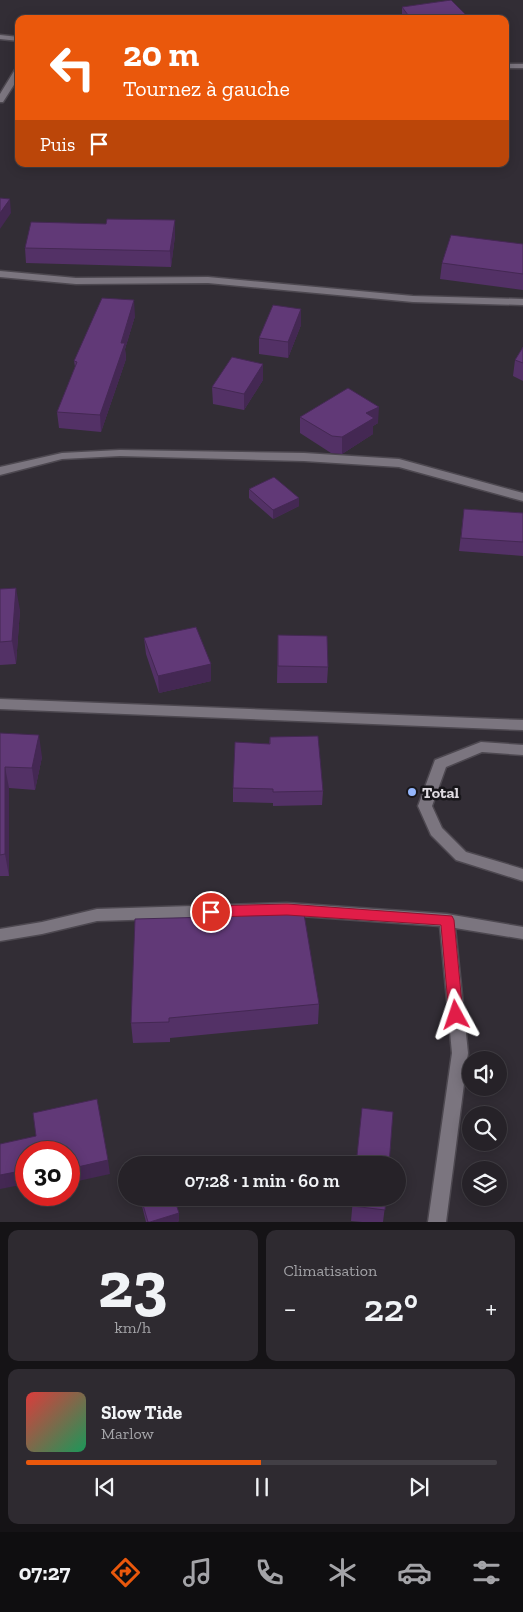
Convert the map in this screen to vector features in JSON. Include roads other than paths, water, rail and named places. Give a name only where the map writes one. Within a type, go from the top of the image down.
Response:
[{"type":"street","points":[[0,37],[15,39]]},
{"type":"street","points":[[509,66],[523,66]]},
{"type":"street","points":[[0,100],[15,76]]},
{"type":"street","points":[[0,274],[76,281],[208,280],[413,299],[523,302]]},
{"type":"street","points":[[0,471],[72,455],[120,453],[304,457],[399,463],[523,497]]},
{"type":"street","points":[[0,704],[523,725]]},
{"type":"street","points":[[523,750],[481,747],[440,764],[425,806],[436,831],[462,856],[523,875]]},
{"type":"street","points":[[0,935],[42,928],[97,915],[287,909],[447,920],[523,933]]},
{"type":"street","points":[[437,1222],[460,1053],[447,920]]},
{"type":"place","name":"Total","points":[[412,792]]}]
